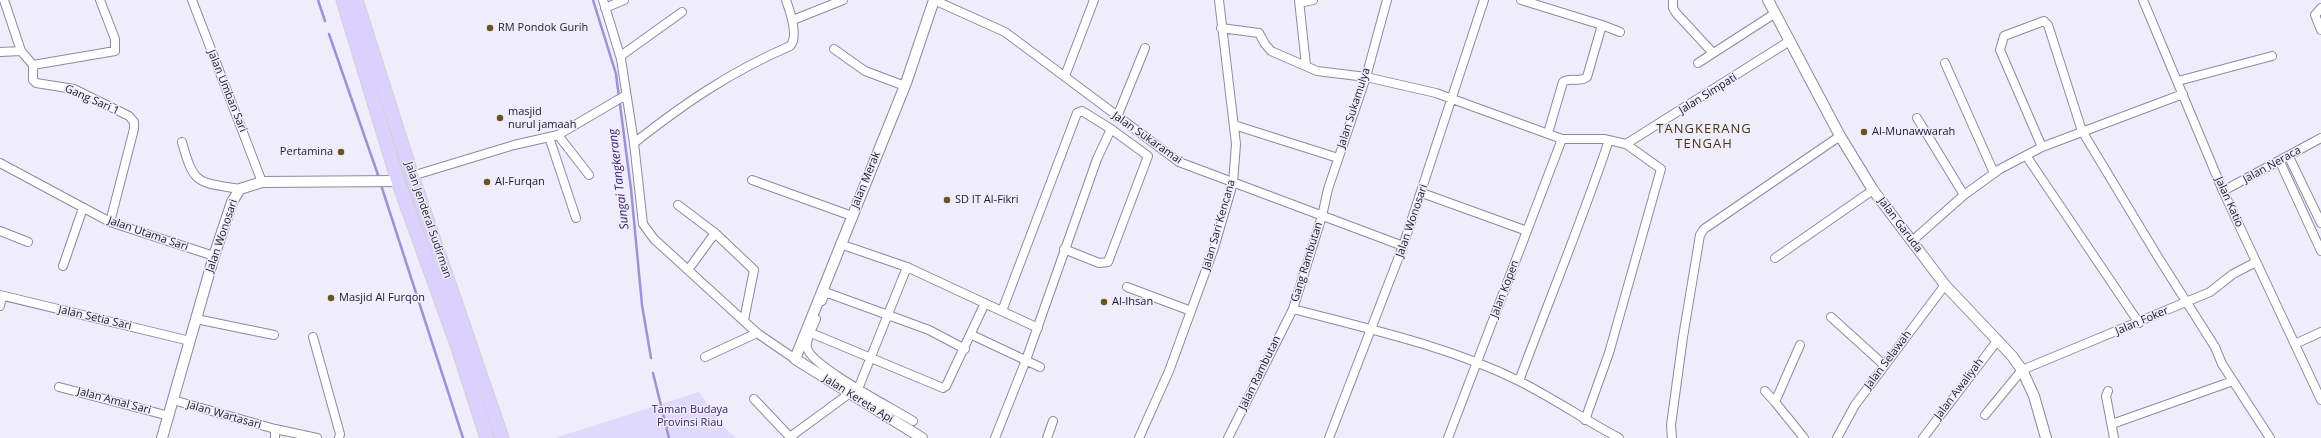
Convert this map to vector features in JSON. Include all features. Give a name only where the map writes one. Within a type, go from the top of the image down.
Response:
[{"type":"main road","name":"Jalan Jenderal Sudirman","points":[[343,0],[398,181],[454,337],[486,438]]},
{"type":"main road","name":"Jalan Jenderal Sudirman","points":[[356,0],[412,176],[502,438]]},
{"type":"street","points":[[4,0],[21,51],[33,65],[115,50],[115,39],[100,0]]},
{"type":"street","name":"Jalan Umban Sari","points":[[192,0],[262,182]]},
{"type":"street","points":[[624,0],[604,4],[620,58],[634,143],[644,227],[654,239],[744,320],[757,334],[795,359]]},
{"type":"street","points":[[634,143],[705,90],[729,75],[790,46],[794,40],[791,24],[793,20],[786,0]]},
{"type":"street","points":[[793,20],[843,0]]},
{"type":"street","name":"Jalan Sukaramai","points":[[934,0],[1005,32],[1179,162],[1403,246]]},
{"type":"street","name":"Jalan Merak","points":[[795,359],[840,244],[905,86],[934,0]]},
{"type":"street","points":[[1065,76],[1094,0]]},
{"type":"street","name":"Jalan Sari Kencana","points":[[1139,438],[1169,371],[1214,248],[1234,183],[1236,144],[1220,0]]},
{"type":"street","points":[[1306,65],[1300,2],[1314,0]]},
{"type":"street","name":"Jalan Sukamulya","points":[[1322,216],[1338,158],[1366,77],[1387,0]]},
{"type":"street","name":"Jalan Wonosari","points":[[1329,438],[1372,330],[1422,193],[1484,0]]},
{"type":"street","points":[[1521,0],[1620,32]]},
{"type":"street","points":[[1673,0],[1673,8],[1676,13],[1713,53]]},
{"type":"street","name":"Jalan Garuda","points":[[1768,0],[1788,42],[1840,136],[1873,190],[1945,285],[2022,370],[2034,396],[2046,438]]},
{"type":"street","name":"Jalan Katio","points":[[2143,0],[2223,191],[2321,400]]},
{"type":"street","points":[[2321,8],[2315,15],[2321,30]]},
{"type":"street","points":[[620,58],[622,55],[682,12]]},
{"type":"street","points":[[1698,63],[1774,14]]},
{"type":"street","points":[[2042,147],[2000,50],[2002,39],[2008,34],[2041,22],[2047,23],[2082,131],[2215,347],[2222,364],[2270,438]]},
{"type":"street","points":[[1548,133],[1563,82],[1567,80],[1582,80],[1587,77],[1602,25]]},
{"type":"street","points":[[1222,28],[1259,33],[1265,44],[1272,51],[1317,71],[1366,77],[1436,93],[1562,139],[1609,140],[1626,144],[1662,169],[1609,353],[1585,420]]},
{"type":"street","name":"Jalan Simpati","points":[[1626,144],[1788,42]]},
{"type":"street","points":[[834,48],[866,71],[905,86]]},
{"type":"street","points":[[1117,117],[1145,48]]},
{"type":"street","points":[[0,52],[21,51]]},
{"type":"street","points":[[2178,81],[2272,56]]},
{"type":"street","points":[[1945,63],[1994,173]]},
{"type":"street","name":"Gang Sari 1","points":[[33,65],[33,80],[36,83],[74,89],[129,116],[134,122],[134,129],[110,222]]},
{"type":"street","points":[[1912,241],[1964,195],[1994,173],[2027,157],[2042,147],[2183,94]]},
{"type":"street","points":[[412,176],[558,135],[626,95]]},
{"type":"street","points":[[1002,311],[1077,113],[1082,111],[1111,129],[1148,156],[1108,262],[1099,263],[1064,249]]},
{"type":"street","points":[[1917,118],[1964,195]]},
{"type":"street","points":[[1234,125],[1338,158]]},
{"type":"street","points":[[995,438],[1038,328],[1064,249],[1097,159],[1111,129]]},
{"type":"street","points":[[558,135],[589,175]]},
{"type":"street","points":[[1672,438],[1671,425],[1683,337],[1700,236],[1704,229],[1840,136]]},
{"type":"street","points":[[549,137],[576,218]]},
{"type":"street","name":"Jalan Neraca","points":[[2223,191],[2280,162],[2321,138]]},
{"type":"street","name":"Jalan Kopen","points":[[1448,438],[1562,139]]},
{"type":"street","points":[[1519,381],[1566,254],[1590,196],[1609,140]]},
{"type":"street","points":[[182,142],[190,169],[197,180],[207,184],[240,189]]},
{"type":"street","points":[[2027,157],[2139,323]]},
{"type":"street","points":[[2289,157],[2321,223],[2311,228]]},
{"type":"street","points":[[2280,162],[2321,251]]},
{"type":"street","name":"Jalan Utama Sari","points":[[0,163],[110,222],[214,256]]},
{"type":"street","points":[[752,180],[852,216]]},
{"type":"street","name":"Jalan Wonosari","points":[[162,438],[214,256],[232,202],[240,189],[262,182],[398,181]]},
{"type":"street","points":[[1775,258],[1873,190]]},
{"type":"street","points":[[1422,193],[1527,231]]},
{"type":"street","points":[[678,205],[715,233],[754,270],[744,320]]},
{"type":"street","points":[[63,266],[83,208]]},
{"type":"street","name":"Gang Rambutan","points":[[1293,309],[1322,216]]},
{"type":"street","points":[[0,231],[28,242]]},
{"type":"street","points":[[688,270],[715,233]]},
{"type":"street","points":[[840,244],[907,267],[1038,328]]},
{"type":"street","name":"Jalan Foker","points":[[2022,370],[2139,323],[2210,292],[2233,274],[2256,262]]},
{"type":"street","points":[[754,399],[790,438],[854,391],[871,358],[907,267]]},
{"type":"street","name":"Jalan Selawah","points":[[1837,438],[1855,405],[1884,364],[1945,285]]},
{"type":"street","points":[[1127,287],[1191,311]]},
{"type":"street","points":[[913,421],[854,391],[812,357],[806,347],[825,292],[929,330],[965,349]]},
{"type":"street","points":[[0,306],[1,296]]},
{"type":"street","name":"Jalan Setia Sari","points":[[1,296],[190,340]]},
{"type":"street","points":[[811,333],[943,388],[946,386],[965,349],[985,303]]},
{"type":"street","points":[[1293,309],[1419,342],[1476,363],[1519,381],[1585,420],[1620,438]]},
{"type":"street","name":"Jalan Rambutan","points":[[1228,438],[1293,309]]},
{"type":"street","points":[[1831,317],[1884,364]]},
{"type":"street","points":[[196,319],[274,335]]},
{"type":"street","points":[[2295,344],[2321,332]]},
{"type":"street","points":[[705,357],[757,334]]},
{"type":"street","points":[[972,334],[1040,366]]},
{"type":"street","points":[[313,337],[340,434],[339,438]]},
{"type":"street","name":"Jalan Awaliyah","points":[[1924,438],[1996,341]]},
{"type":"street","points":[[1775,402],[1800,345]]},
{"type":"street","name":"Jalan Kereta Api","points":[[795,359],[854,391],[922,438]]},
{"type":"street","points":[[1985,415],[2022,370]]},
{"type":"street","points":[[2112,424],[2233,381]]},
{"type":"street","name":"Jalan Amal Sari","points":[[59,387],[169,416]]},
{"type":"street","points":[[1765,391],[1804,438]]},
{"type":"street","points":[[2108,391],[2106,396],[2114,438]]},
{"type":"street","name":"Jalan Wartasari","points":[[173,400],[275,434],[317,438]]},
{"type":"street","points":[[1047,438],[1053,421]]},
{"type":"green space","name":"Taman Budaya Provinsi Riau","points":[[699,392],[721,424],[736,438],[555,438]]},
{"type":"waterway","points":[[318,0],[325,21]]},
{"type":"waterway","name":"Sungai Tangkerang","points":[[593,0],[616,74],[631,189],[642,305],[651,358]]},
{"type":"waterway","points":[[329,34],[378,175]]},
{"type":"waterway","points":[[382,188],[463,438]]},
{"type":"waterway","name":"Sungai Tangkerang","points":[[653,373],[669,438]]},
{"type":"place","name":"RM Pondok Gurih","points":[[490,28]]},
{"type":"place","name":"masjid nurul jamaah","points":[[500,118]]},
{"type":"place","name":"Al-Munawwarah","points":[[1864,132]]},
{"type":"place","name":"Pertamina","points":[[341,152]]},
{"type":"place","name":"Al-Furqan","points":[[487,182]]},
{"type":"place","name":"SD IT Al-Fikri","points":[[947,200]]},
{"type":"place","name":"Masjid Al Furqon","points":[[331,298]]},
{"type":"place","name":"Al-Ihsan","points":[[1104,302]]},
{"type":"district","name":"TANGKERANG TENGAH","points":[[1704,136]]}]
